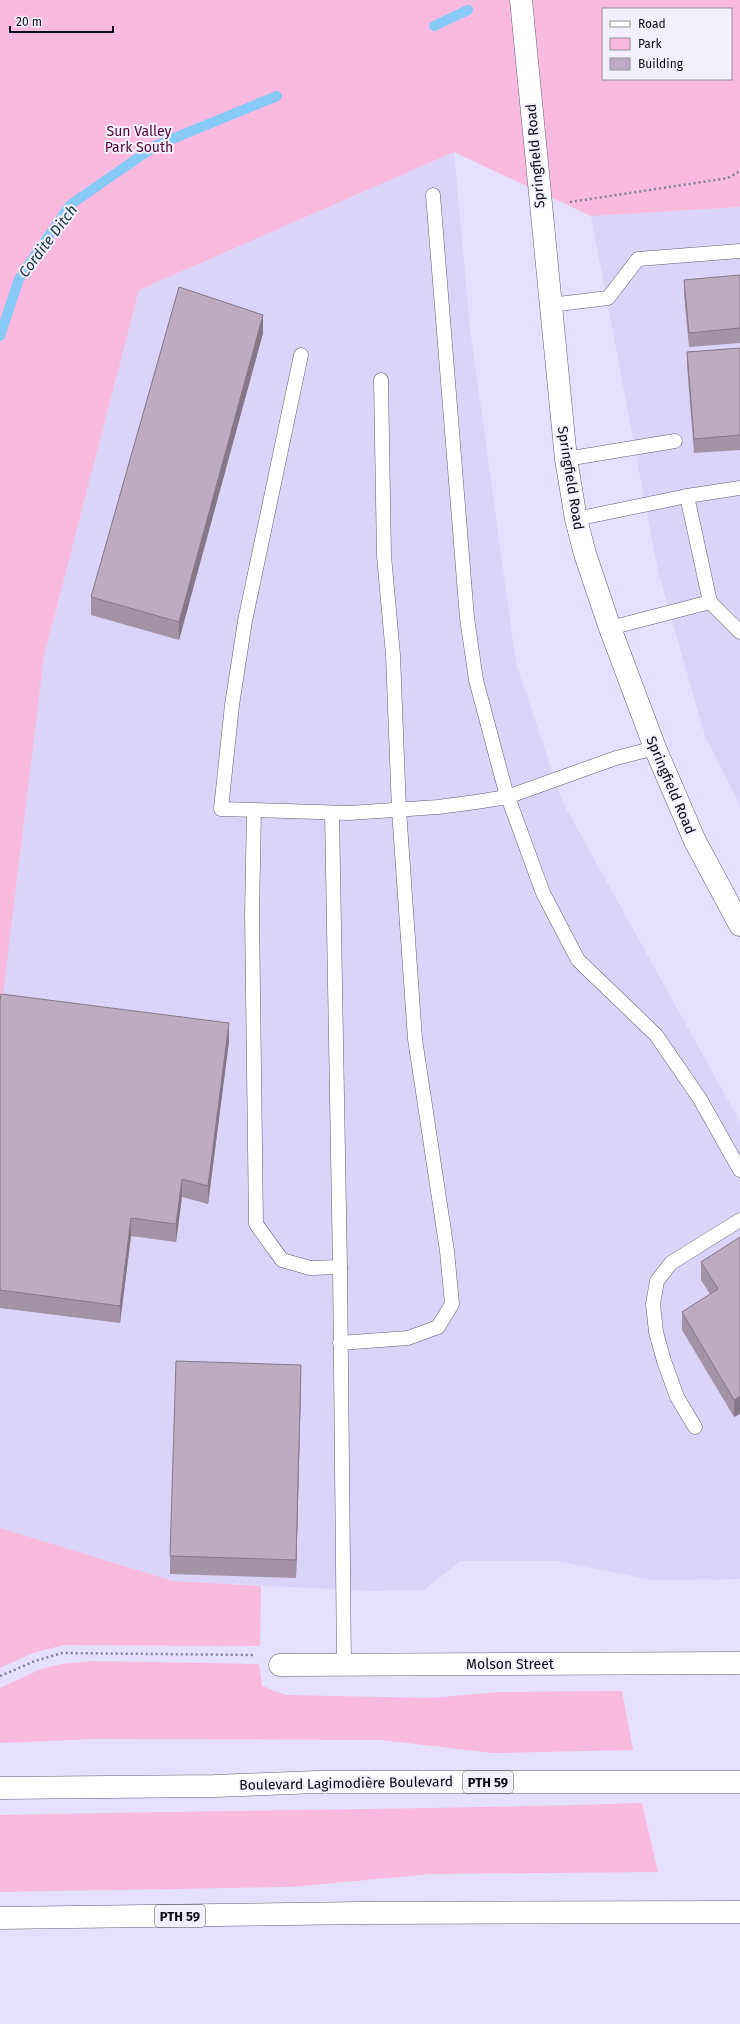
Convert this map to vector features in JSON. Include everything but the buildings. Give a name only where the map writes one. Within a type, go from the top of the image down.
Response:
[{"type":"main road","name":"Springfield Road","points":[[521,0],[540,207],[566,459],[576,519],[596,592],[655,748],[694,840],[740,925]]},
{"type":"main road","name":"Molson Street","points":[[280,1665],[740,1663]]},
{"type":"main road","name":"Boulevard Lagimodière Boulevard","points":[[0,1788],[215,1786],[316,1782],[740,1782]]},
{"type":"main road","name":"PTH 59","points":[[0,1918],[361,1913],[740,1912]]},
{"type":"lane","points":[[433,195],[467,618],[476,680],[507,797],[543,893],[578,960],[656,1034],[700,1099],[740,1170]]},
{"type":"lane","points":[[550,305],[608,298],[638,259],[740,251]]},
{"type":"lane","points":[[301,355],[245,621],[232,705],[221,809],[332,813],[438,807],[507,797],[616,758],[655,748]]},
{"type":"lane","points":[[340,1343],[408,1338],[438,1327],[452,1304],[447,1251],[415,1039],[399,810],[392,655],[384,556],[381,380]]},
{"type":"lane","points":[[566,459],[675,442]]},
{"type":"lane","points":[[576,519],[687,496],[740,488]]},
{"type":"lane","points":[[687,496],[710,602],[740,632]]},
{"type":"lane","points":[[610,628],[710,602]]},
{"type":"lane","points":[[254,811],[252,914],[256,1224],[282,1260],[310,1268],[340,1267]]},
{"type":"lane","points":[[332,813],[340,1267],[344,1664]]},
{"type":"lane","points":[[695,1427],[677,1397],[658,1339],[653,1304],[657,1281],[671,1263],[740,1220]]},
{"type":"path","points":[[540,207],[728,178],[740,171]]},
{"type":"path","points":[[0,1676],[47,1657],[81,1652],[261,1655],[280,1665]]},
{"type":"shaded area","points":[[454,152],[470,328],[516,664],[562,801],[740,1122],[740,1579],[651,1580],[558,1561],[460,1561],[424,1590],[369,1591],[173,1581],[0,1528],[0,1008],[44,656],[139,290]]},
{"type":"shaded area","points":[[740,207],[740,805],[705,736],[658,571],[591,216]]},
{"type":"green space","name":"Sun Valley Park South","points":[[0,0],[740,0],[740,207],[591,216],[454,152],[139,290],[44,656],[0,1018]]},
{"type":"green space","points":[[0,1528],[173,1581],[261,1586],[260,1646],[64,1645],[33,1653],[0,1668]]},
{"type":"green space","points":[[92,1661],[259,1664],[262,1686],[285,1695],[431,1698],[498,1692],[622,1691],[633,1750],[493,1753],[381,1740],[94,1739],[0,1743],[0,1688],[41,1669],[62,1664]]},
{"type":"green space","points":[[642,1803],[658,1872],[431,1874],[290,1887],[0,1892],[0,1815]]},
{"type":"waterway","name":"Cordite Ditch","points":[[434,26],[468,10]]},
{"type":"waterway","name":"Cordite Ditch","points":[[0,336],[19,279],[70,205],[155,146],[277,96]]}]
